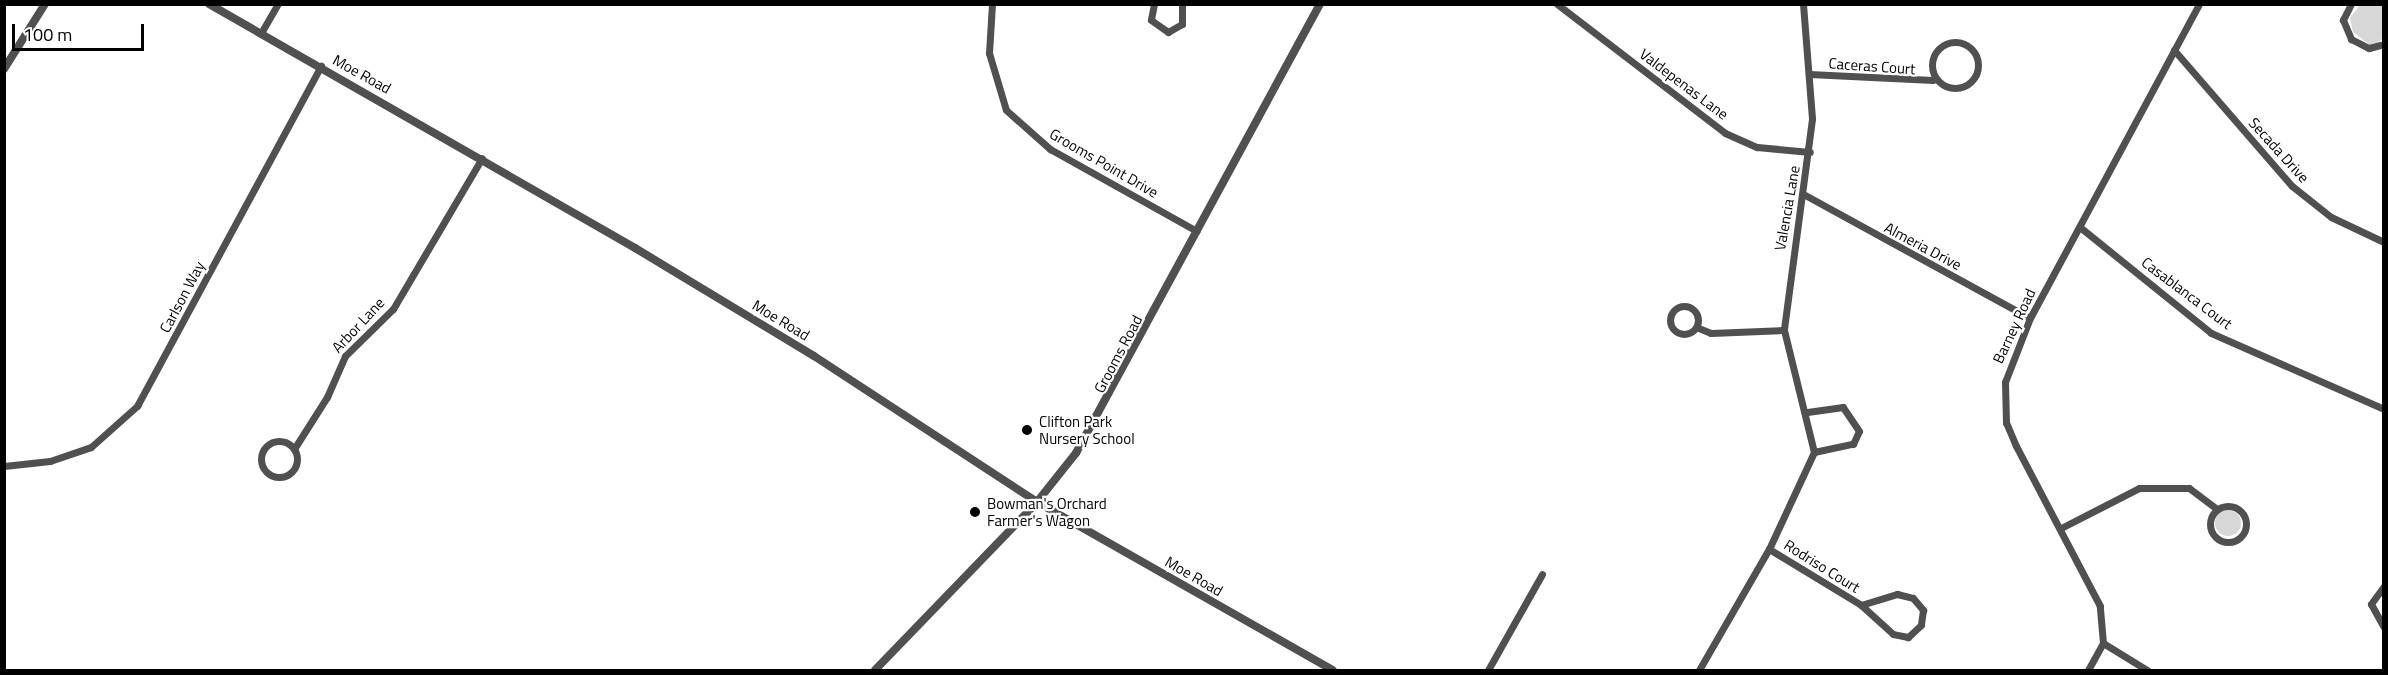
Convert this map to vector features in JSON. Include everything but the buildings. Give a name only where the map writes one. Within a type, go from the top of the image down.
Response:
[{"type":"street","points":[[4,69],[45,4]]},
{"type":"street","name":"Moe Road","points":[[210,4],[482,158],[814,356],[1037,502],[1332,670]]},
{"type":"street","points":[[261,33],[278,4]]},
{"type":"street","name":"Grooms Point Drive","points":[[992,4],[989,53],[1006,110],[1050,150],[1197,231]]},
{"type":"street","points":[[1154,4],[1154,24],[1168,32],[1182,24],[1182,4]]},
{"type":"street","name":"Grooms Road","points":[[875,670],[1037,502],[1098,420],[1320,4]]},
{"type":"street","name":"Valdepenas Lane","points":[[1557,4],[1725,133],[1757,147],[1810,152]]},
{"type":"street","name":"Valencia Lane","points":[[1803,4],[1809,74],[1810,152],[1784,330],[1788,362],[1807,412],[1814,452]]},
{"type":"street","name":"Barney Road","points":[[2103,643],[2093,584],[2061,528],[2007,423],[2005,382],[2030,318],[2081,228],[2199,4]]},
{"type":"street","points":[[2351,4],[2343,20],[2351,39],[2369,48],[2384,44]]},
{"type":"street","name":"Caceras Court","points":[[1809,74],[1933,80],[1968,85],[1979,69],[1976,54],[1959,42],[1944,45],[1934,57],[1933,80]]},
{"type":"street","name":"Secada Drive","points":[[2174,50],[2292,186],[2331,217],[2384,242]]},
{"type":"street","name":"Carlson Way","points":[[4,466],[50,461],[91,447],[137,406],[321,66]]},
{"type":"street","name":"Arbor Lane","points":[[294,449],[282,441],[268,444],[261,453],[263,469],[276,478],[291,473],[297,459],[294,449],[327,397],[345,356],[393,309],[482,158]]},
{"type":"street","name":"Almeria Drive","points":[[1805,195],[2030,318]]},
{"type":"street","name":"Casablanca Court","points":[[2081,228],[2211,333],[2384,409]]},
{"type":"street","points":[[1696,327],[1697,315],[1690,307],[1679,307],[1671,315],[1678,333],[1696,327],[1711,333],[1784,330]]},
{"type":"street","points":[[1699,670],[1769,549],[1814,452],[1853,444],[1859,431],[1843,406],[1807,412]]},
{"type":"street","points":[[2061,528],[2139,488],[2189,488],[2217,509]]},
{"type":"street","points":[[2227,506],[2241,511],[2246,525],[2239,539],[2224,542],[2215,537],[2210,523],[2217,509],[2227,506]]},
{"type":"street","name":"Rodriso Court","points":[[1769,549],[1861,605],[1903,638],[1915,635],[1924,619],[1918,602],[1906,595],[1878,597],[1861,605]]},
{"type":"street","points":[[1488,670],[1542,574]]},
{"type":"street","points":[[2384,586],[2371,604],[2384,627]]},
{"type":"street","points":[[2088,670],[2103,643],[2147,670]]},
{"type":"shaded area","points":[[2360,5],[2383,5],[2383,38],[2378,43],[2370,45],[2353,32],[2350,18]]},
{"type":"shaded area","points":[[2228,510],[2237,514],[2241,523],[2237,532],[2228,536],[2219,532],[2215,523],[2219,514]]},
{"type":"place","name":"Clifton Park Nursery School","points":[[1027,430]]},
{"type":"place","name":"Bowman's Orchard Farmer's Wagon","points":[[975,512]]}]
